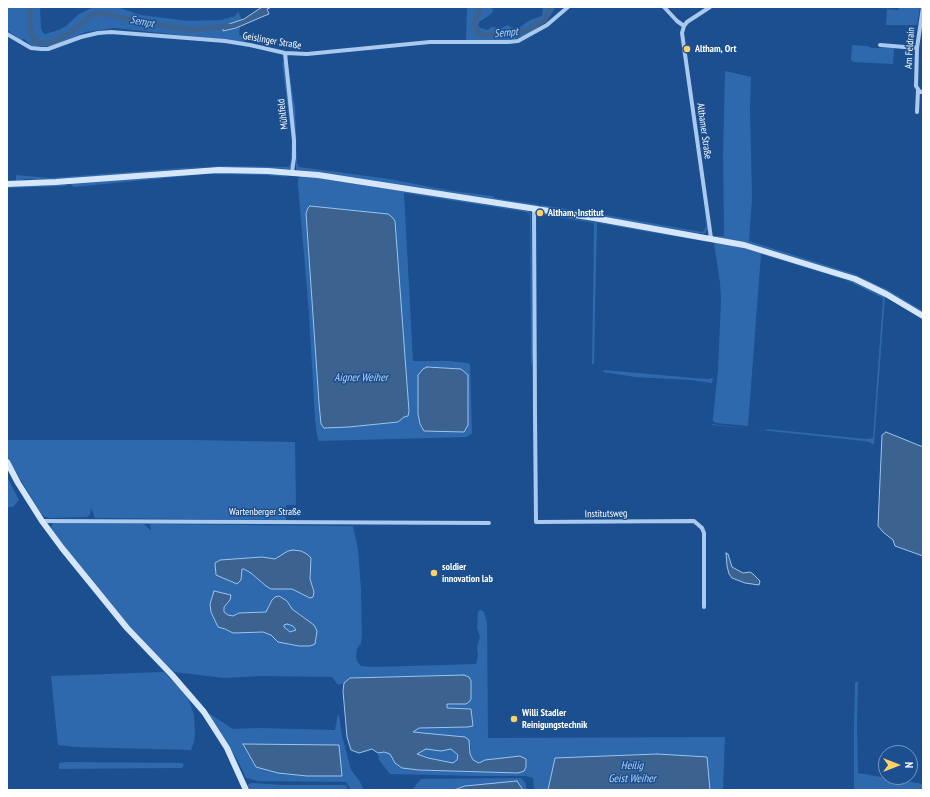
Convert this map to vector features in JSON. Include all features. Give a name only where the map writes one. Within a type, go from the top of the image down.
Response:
[{"type":"main road","points":[[7,184],[89,180],[218,170],[292,172],[324,176],[711,238],[756,248],[855,279],[886,294],[923,316]]},
{"type":"main road","points":[[7,462],[18,483],[42,521],[127,628],[172,675],[204,712],[226,748],[246,790]]},
{"type":"street","name":"Geislinger Straße","points":[[7,34],[31,48],[48,49],[81,37],[112,32],[225,41],[285,53],[307,54],[430,42],[513,42],[537,32],[568,7]]},
{"type":"street","points":[[664,7],[677,22],[684,26],[690,20],[710,7]]},
{"type":"street","name":"Am Feldrain","points":[[917,112],[917,48],[923,7]]},
{"type":"street","name":"Althamer Straße","points":[[684,26],[682,33],[711,238]]},
{"type":"street","points":[[880,45],[917,48]]},
{"type":"street","name":"Mühlfeld","points":[[285,53],[294,140],[292,172]]},
{"type":"street","points":[[918,90],[923,92]]},
{"type":"street","name":"Institutsweg","points":[[534,209],[536,522],[694,521],[700,525],[704,533],[704,607]]},
{"type":"street","name":"Wartenberger Straße","points":[[42,521],[489,523]]},
{"type":"shaded area","points":[[7,7],[40,7],[41,28],[45,34],[59,30],[66,26],[79,14],[96,7],[117,7],[141,15],[188,21],[221,20],[235,16],[238,12],[242,20],[228,25],[236,28],[240,26],[239,35],[244,37],[245,42],[114,28],[86,32],[51,46],[33,47],[24,39],[21,40],[7,30]]},
{"type":"shaded area","points":[[467,7],[492,7],[493,11],[491,14],[479,22],[478,26],[488,30],[491,27],[501,28],[508,25],[512,28],[519,28],[530,20],[542,16],[543,7],[555,8],[547,21],[527,35],[510,40],[466,40]]},
{"type":"shaded area","points":[[899,7],[920,7],[917,25],[886,25],[887,9],[898,10]]},
{"type":"shaded area","points":[[852,45],[867,46],[872,48],[894,48],[893,64],[853,62],[851,60]]},
{"type":"shaded area","points":[[282,62],[284,62],[293,134],[292,166],[289,169],[210,167],[54,180],[26,179],[16,181],[16,175],[50,178],[182,168],[225,166],[289,167],[291,161],[292,142]]},
{"type":"shaded area","points":[[288,65],[295,108],[297,163],[299,167],[389,179],[452,191],[493,196],[494,198],[541,205],[538,207],[296,170],[295,132]]},
{"type":"shaded area","points":[[725,71],[751,77],[750,110],[752,198],[749,241],[854,274],[888,290],[923,311],[923,313],[847,274],[756,246],[714,236],[724,236],[723,154]]},
{"type":"shaded area","points":[[249,172],[285,175],[288,177],[206,174],[74,187],[70,184],[185,174]]},
{"type":"shaded area","points":[[301,175],[528,211],[531,213],[533,355],[531,365],[530,214],[526,212],[404,193],[413,361],[448,361],[470,364],[472,433],[467,437],[319,441],[315,419],[309,314],[298,179]],"holes":[[[310,206],[388,214],[395,221],[409,411],[406,417],[398,422],[349,427],[315,343],[306,213]],[[468,374],[468,425],[420,424],[418,414],[418,375]]]},
{"type":"shaded area","points":[[50,185],[67,186],[7,188],[7,187]]},
{"type":"shaded area","points":[[601,202],[598,212],[600,214],[702,232],[706,226],[705,208],[707,230],[705,233],[697,233],[598,216],[597,214]]},
{"type":"shaded area","points":[[541,205],[594,213],[591,215],[541,207]]},
{"type":"shaded area","points":[[540,213],[705,240],[708,242],[597,223],[594,364],[592,364],[594,223],[537,214]]},
{"type":"shaded area","points":[[714,243],[734,245],[825,272],[856,283],[885,296],[874,445],[864,441],[766,431],[767,429],[866,439],[873,438],[883,298],[846,280],[761,254],[748,426],[716,423],[713,421],[718,370],[721,300]]},
{"type":"shaded area","points":[[604,370],[694,378],[710,379],[713,377],[712,383],[691,380],[635,377],[603,372]]},
{"type":"shaded area","points":[[712,424],[750,429],[712,426]]},
{"type":"shaded area","points":[[7,440],[192,440],[295,442],[296,505],[286,505],[286,520],[95,518],[91,508],[90,515],[87,517],[45,517],[40,512],[7,456]]},
{"type":"shaded area","points":[[7,477],[19,500],[13,507],[7,507]]},
{"type":"shaded area","points":[[53,523],[144,524],[150,530],[151,524],[353,526],[358,549],[361,589],[362,636],[356,656],[357,661],[361,666],[373,667],[476,664],[478,656],[477,647],[480,637],[477,628],[478,611],[481,610],[484,612],[487,623],[488,738],[725,737],[723,790],[710,790],[707,757],[657,754],[555,758],[548,790],[534,790],[533,778],[526,776],[390,774],[379,760],[378,753],[384,752],[391,754],[395,763],[402,768],[419,770],[518,773],[485,760],[479,763],[473,760],[470,754],[471,746],[412,732],[419,728],[473,726],[472,714],[466,708],[447,709],[447,704],[466,704],[350,678],[344,683],[338,685],[332,677],[262,676],[224,678],[174,672],[136,635],[51,527]],"holes":[[[288,551],[301,551],[311,558],[310,579],[314,592],[313,596],[292,589],[271,589],[244,569],[242,569],[240,580],[220,560],[262,557],[276,559]],[[212,596],[230,600],[224,607],[224,612],[233,616],[239,613],[266,612],[272,600],[279,596],[287,601],[292,609],[314,625],[299,646],[278,642],[271,635],[263,632],[233,633],[218,627],[211,612]]]},
{"type":"shaded area","points":[[287,624],[293,626],[296,630],[290,632],[284,627],[284,625]]},
{"type":"shaded area","points":[[164,672],[188,697],[194,715],[195,735],[191,750],[75,747],[58,745],[51,676]]},
{"type":"shaded area","points":[[858,681],[858,773],[878,776],[878,785],[918,785],[918,783],[923,784],[923,790],[854,790],[855,683]]},
{"type":"shaded area","points":[[207,712],[233,729],[257,728],[335,730],[338,714],[351,770],[359,780],[364,790],[351,790],[346,782],[258,781],[246,778],[238,761]]},
{"type":"shaded area","points":[[426,749],[441,751],[451,749],[458,755],[457,760],[453,763],[428,758],[417,754]]},
{"type":"shaded area","points":[[59,763],[182,763],[184,765],[182,768],[59,769]]},
{"type":"shaded area","points":[[521,778],[525,782],[527,790],[523,790],[520,786],[479,785],[465,786],[454,790],[412,790],[421,779]]},
{"type":"shaded area","points":[[248,784],[283,785],[346,785],[348,790],[249,790]]},
{"type":"water","points":[[262,7],[272,7],[267,9],[269,14],[236,28],[223,31],[223,26],[244,19]]},
{"type":"water","name":"Aigner Weiher","points":[[310,206],[388,214],[395,221],[409,411],[408,416],[404,417],[398,422],[324,428],[321,424],[306,213]]},
{"type":"water","points":[[427,367],[461,369],[468,375],[468,425],[464,432],[424,431],[420,424],[418,414],[418,375]]},
{"type":"water","points":[[886,432],[923,447],[923,556],[895,546],[893,540],[878,526],[882,435]]},
{"type":"water","points":[[288,551],[301,551],[311,558],[310,579],[314,592],[313,597],[310,598],[292,589],[271,589],[244,569],[242,569],[241,580],[237,584],[216,575],[215,563],[220,560],[262,557],[275,559]]},
{"type":"water","points":[[726,553],[728,554],[732,567],[743,573],[750,572],[753,574],[760,581],[759,585],[745,583],[732,578],[729,574],[727,566]]},
{"type":"water","points":[[214,591],[231,595],[230,600],[224,607],[224,612],[233,616],[239,613],[266,612],[272,600],[279,596],[287,601],[292,609],[314,625],[317,631],[315,644],[310,646],[299,646],[278,642],[271,635],[263,632],[233,633],[218,627],[211,612],[210,604]],"holes":[[[287,624],[293,626],[296,630],[290,632],[284,627],[284,625]]]},
{"type":"water","points":[[464,675],[469,677],[471,681],[471,699],[469,702],[466,704],[447,704],[447,708],[471,709],[473,726],[419,728],[413,732],[465,737],[469,740],[470,754],[473,760],[479,763],[485,760],[520,756],[526,759],[526,767],[524,771],[518,773],[419,770],[402,768],[395,763],[390,754],[384,752],[378,753],[372,749],[359,753],[351,750],[347,737],[343,691],[344,683],[350,678]],"holes":[[[426,749],[441,751],[451,749],[458,755],[457,760],[453,763],[428,758],[417,754]]]},
{"type":"water","points":[[243,744],[339,745],[342,776],[307,776],[278,773],[256,767]]},
{"type":"water","name":"Heilig Geist Weiher","points":[[657,754],[707,757],[710,790],[548,790],[555,758]]},
{"type":"water","points":[[517,781],[523,790],[454,790],[465,786]]},
{"type":"waterway","name":"Sempt","points":[[30,7],[30,29],[34,41],[42,43],[51,43],[72,32],[91,15],[103,13],[144,23],[192,30],[229,26]]},
{"type":"waterway","name":"Sempt","points":[[478,7],[479,13],[474,23],[476,29],[481,35],[523,32],[545,20],[550,7]]},
{"type":"place","name":"Altham, Ort","points":[[687,49]]},
{"type":"place","name":"Altham, Institut","points":[[540,213]]},
{"type":"place","name":"soldier innovation lab","points":[[434,573]]},
{"type":"place","name":"Willi Stadler Reinigungstechnik","points":[[514,719]]}]
